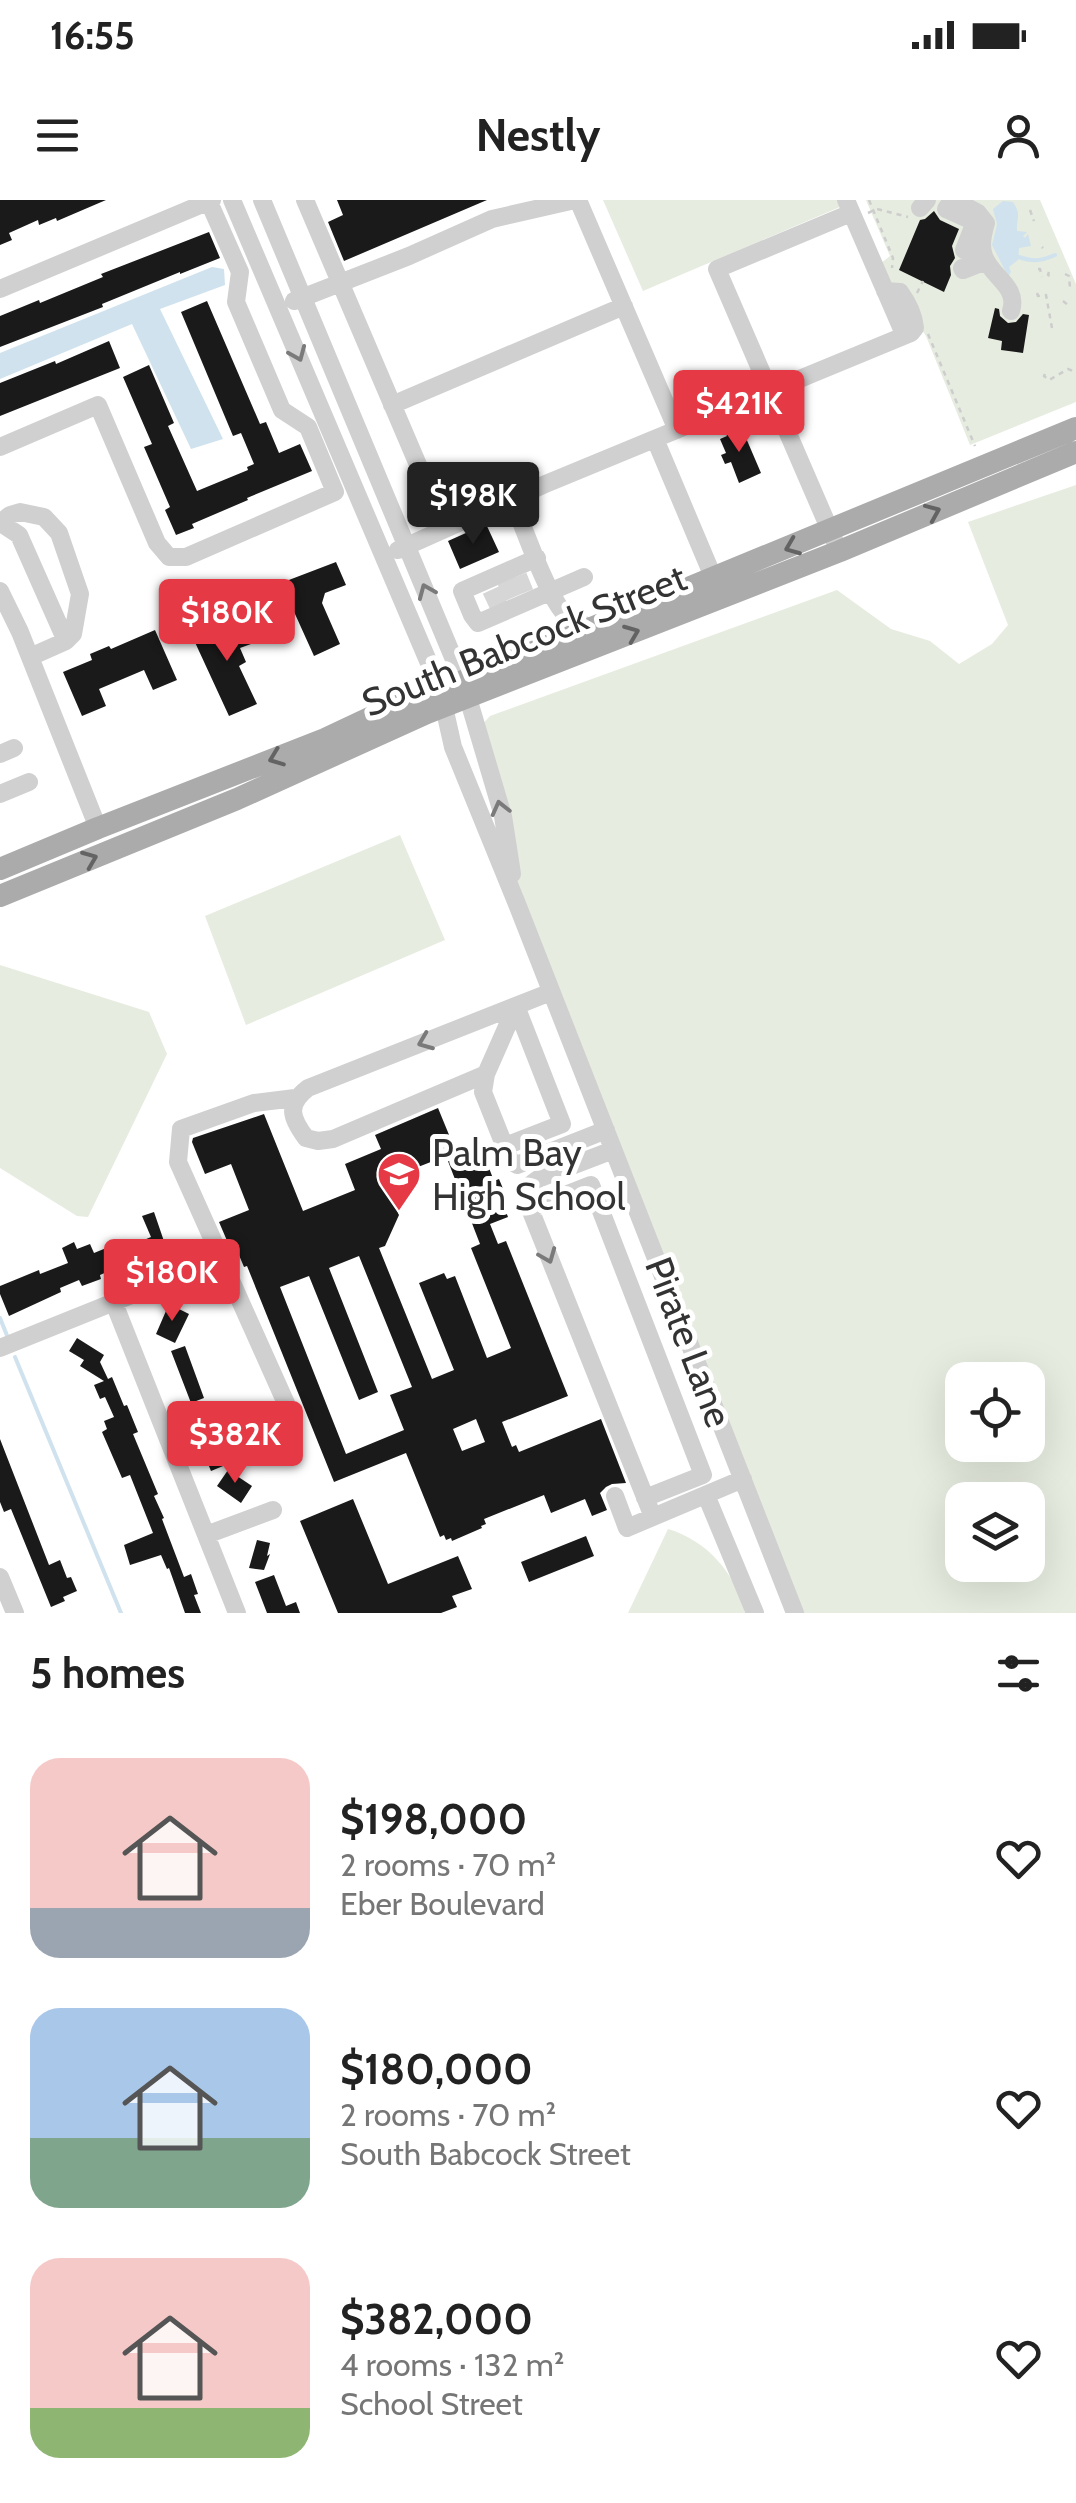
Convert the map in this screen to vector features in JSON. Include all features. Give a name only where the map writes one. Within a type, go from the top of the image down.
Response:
[{"type":"main road","name":"South Babcock Street","points":[[466,690],[593,628],[714,579],[835,541],[1076,428]]},
{"type":"main road","name":"South Babcock Street","points":[[0,896],[237,799],[441,698],[835,541],[1076,452]]},
{"type":"main road","name":"South Babcock Street","points":[[0,868],[325,739],[410,699],[441,698]]},
{"type":"street","points":[[232,200],[278,308],[344,488]]},
{"type":"street","name":"Pirate Lane","points":[[262,200],[466,690],[503,816],[517,904]]},
{"type":"street","points":[[305,200],[445,528]]},
{"type":"street","points":[[278,308],[492,219],[576,200],[677,430]]},
{"type":"street","points":[[0,289],[211,201],[240,272],[236,302],[282,410],[308,426],[344,488]]},
{"type":"street","points":[[986,261],[963,270],[964,250],[976,222],[946,208],[957,205],[978,213],[986,223],[981,243],[986,261],[994,273],[1006,280],[1014,302],[1011,312]]},
{"type":"street","points":[[384,558],[512,498],[677,430],[769,390],[900,336],[851,211],[717,269],[769,390],[835,541]]},
{"type":"street","points":[[392,405],[624,306]]},
{"type":"street","points":[[0,447],[98,405],[157,543],[168,557],[186,556],[344,488]]},
{"type":"street","points":[[655,439],[714,579]]},
{"type":"street","name":"Pirate Lane","points":[[344,488],[384,558],[441,698],[453,747],[795,1613]]},
{"type":"street","points":[[512,498],[512,590]]},
{"type":"street","points":[[30,656],[66,641],[73,634],[80,594],[59,533],[44,517],[20,512],[10,515],[0,523],[19,535],[66,641]]},
{"type":"street","points":[[512,590],[584,577]]},
{"type":"street","points":[[0,590],[98,828]]},
{"type":"street","points":[[512,590],[593,628]]},
{"type":"street","points":[[0,794],[29,782]]},
{"type":"street","points":[[289,1410],[178,1162],[181,1129],[254,1104],[296,1098],[308,1088],[552,992]]},
{"type":"street","points":[[516,1006],[486,1074],[483,1092],[510,1160],[517,1166],[606,1130]]},
{"type":"street","points":[[504,1146],[562,1124],[516,1006]]},
{"type":"street","points":[[296,1098],[292,1111],[296,1125],[306,1138],[318,1141],[333,1139],[486,1074]]},
{"type":"street","points":[[613,1150],[531,1183],[526,1199],[653,1518]]},
{"type":"street","points":[[530,1209],[591,1186],[703,1476],[645,1498]]},
{"type":"street","points":[[0,1348],[184,1274]]},
{"type":"street","points":[[114,1303],[237,1613]]},
{"type":"street","points":[[615,1496],[628,1528],[743,1479]]},
{"type":"street","points":[[706,1495],[756,1613]]},
{"type":"street","points":[[206,1535],[274,1510]]},
{"type":"street","points":[[0,1577],[15,1613]]},
{"type":"path","points":[[851,211],[878,210],[911,218],[924,204]]},
{"type":"path","points":[[1030,210],[1034,220]]},
{"type":"path","points":[[1038,268],[1042,276]]},
{"type":"path","points":[[1065,274],[1069,276],[1070,288]]},
{"type":"path","points":[[914,299],[923,282]]},
{"type":"path","points":[[1037,293],[1046,296],[1052,328]]},
{"type":"path","points":[[1063,300],[1068,305]]},
{"type":"path","points":[[900,336],[899,343],[929,338]]},
{"type":"path","points":[[1045,374],[1049,380],[1068,369],[1076,372]]},
{"type":"shaded area","points":[[603,200],[837,200],[840,207],[643,291]]},
{"type":"shaded area","points":[[866,200],[1040,200],[1076,284],[1076,402],[970,445],[926,336],[881,263],[890,256]]},
{"type":"shaded area","points":[[1076,485],[1076,1613],[795,1613],[517,904],[478,729],[490,716],[837,590],[891,629],[930,641],[959,664],[992,644],[1008,625],[968,522]]},
{"type":"shaded area","points":[[400,835],[445,940],[246,1025],[205,916]]},
{"type":"shaded area","points":[[0,965],[149,1012],[167,1054],[88,1217],[77,1216],[0,1168]]},
{"type":"shaded area","points":[[668,1529],[695,1541],[717,1560],[735,1585],[745,1613],[628,1613]]},
{"type":"water","points":[[1003,201],[1013,202],[1018,214],[1017,231],[1027,232],[1023,236],[1028,234],[1031,246],[1019,248],[1018,260],[1009,267],[1008,276],[992,245],[997,224],[993,209]]},
{"type":"water","points":[[212,267],[224,269],[225,285],[160,309],[223,439],[191,449],[132,324],[0,379],[0,353]]},
{"type":"building","points":[[0,200],[106,200],[57,221],[56,218],[39,225],[38,220],[9,233],[12,240],[0,245]]},
{"type":"building","points":[[337,200],[487,200],[344,261],[328,222],[343,215]]},
{"type":"building","points":[[934,211],[940,220],[959,229],[944,292],[899,270],[920,220]]},
{"type":"building","points":[[209,232],[220,258],[0,347],[0,316]]},
{"type":"building","points":[[207,301],[260,424],[266,422],[279,453],[300,444],[312,471],[247,498],[176,535],[165,510],[170,507],[144,447],[152,444],[123,377],[149,365],[174,423],[168,426],[197,491],[248,470],[254,464],[241,433],[233,436],[181,312]]},
{"type":"building","points":[[995,308],[1008,323],[1016,322],[1023,314],[1029,315],[1023,353],[1001,350],[1002,341],[988,338]]},
{"type":"building","points":[[109,341],[120,368],[0,416],[0,383]]},
{"type":"building","points":[[736,425],[739,433],[743,431],[761,473],[739,483],[731,462],[725,464],[721,455],[726,453],[720,439],[727,436],[724,430]]},
{"type":"building","points":[[486,524],[499,552],[460,569],[448,541]]},
{"type":"building","points":[[336,562],[346,585],[325,593],[322,603],[340,644],[314,656],[281,583]]},
{"type":"building","points":[[239,617],[251,644],[240,648],[246,662],[239,666],[257,704],[229,716],[193,638]]},
{"type":"building","points":[[155,630],[177,680],[153,690],[144,670],[99,689],[106,706],[82,716],[63,672],[92,660],[90,654]]},
{"type":"building","points":[[438,1108],[461,1164],[484,1155],[494,1181],[499,1179],[504,1191],[499,1193],[508,1217],[490,1224],[498,1244],[506,1241],[568,1396],[502,1422],[512,1447],[516,1445],[519,1452],[601,1419],[626,1483],[612,1484],[600,1493],[607,1510],[592,1516],[585,1499],[551,1513],[544,1495],[484,1519],[486,1524],[482,1528],[452,1541],[444,1535],[440,1537],[406,1453],[334,1482],[247,1266],[244,1267],[236,1248],[231,1250],[219,1222],[249,1210],[231,1164],[205,1174],[192,1142],[193,1138],[264,1114],[303,1211],[355,1190],[345,1164],[381,1149],[375,1135]],"holes":[[[446,1156],[480,1244],[471,1248],[511,1348],[487,1358],[455,1276],[447,1279],[444,1273],[419,1283],[454,1370],[432,1379],[379,1248],[385,1246],[399,1215],[385,1180]],[[359,1256],[412,1387],[390,1395],[404,1430],[346,1454],[280,1287],[309,1276],[359,1400],[378,1392],[329,1268]],[[476,1419],[485,1442],[462,1451],[453,1429]]]},
{"type":"building","points":[[154,1212],[167,1250],[122,1264],[100,1275],[101,1279],[82,1286],[79,1280],[9,1316],[0,1286],[68,1263],[62,1248],[74,1242],[77,1249],[90,1244],[94,1253],[116,1244],[119,1249],[125,1248],[151,1237],[142,1216]]},
{"type":"building","points":[[169,1304],[189,1314],[175,1343],[156,1334]]},
{"type":"building","points":[[77,1338],[104,1355],[100,1362],[108,1379],[112,1377],[124,1406],[127,1405],[138,1432],[133,1434],[158,1494],[154,1496],[162,1519],[184,1577],[191,1574],[201,1613],[185,1613],[161,1555],[130,1565],[124,1545],[153,1533],[130,1475],[122,1478],[102,1432],[107,1429],[104,1421],[114,1417],[94,1385],[104,1381],[80,1366],[84,1360],[69,1351]]},
{"type":"building","points":[[185,1346],[204,1398],[191,1403],[171,1351]]},
{"type":"building","points":[[219,1416],[230,1444],[222,1447],[228,1464],[211,1471],[203,1452],[210,1449],[201,1424]]},
{"type":"building","points":[[0,1439],[49,1565],[60,1560],[77,1591],[51,1607],[11,1509],[4,1512],[0,1502]]},
{"type":"building","points":[[228,1470],[252,1486],[241,1503],[217,1486]]},
{"type":"building","points":[[353,1499],[388,1584],[458,1556],[472,1589],[452,1596],[457,1607],[441,1613],[338,1613],[300,1521]]},
{"type":"building","points":[[586,1536],[594,1556],[529,1582],[521,1562]]},
{"type":"building","points":[[257,1540],[270,1543],[264,1570],[249,1568]]},
{"type":"building","points":[[274,1575],[286,1606],[296,1602],[300,1613],[267,1613],[255,1582]]},
{"type":"waterway","points":[[1019,257],[1037,260],[1055,255]]},
{"type":"waterway","points":[[0,1318],[8,1338]]},
{"type":"waterway","points":[[15,1357],[121,1613]]},
{"type":"tunnel","points":[[518,576],[526,596]]},
{"type":"tunnel","points":[[506,581],[515,601]]},
{"type":"tunnel","points":[[491,590],[499,607]]},
{"type":"place","name":"Palm Bay High School","points":[[399,1212]]}]
